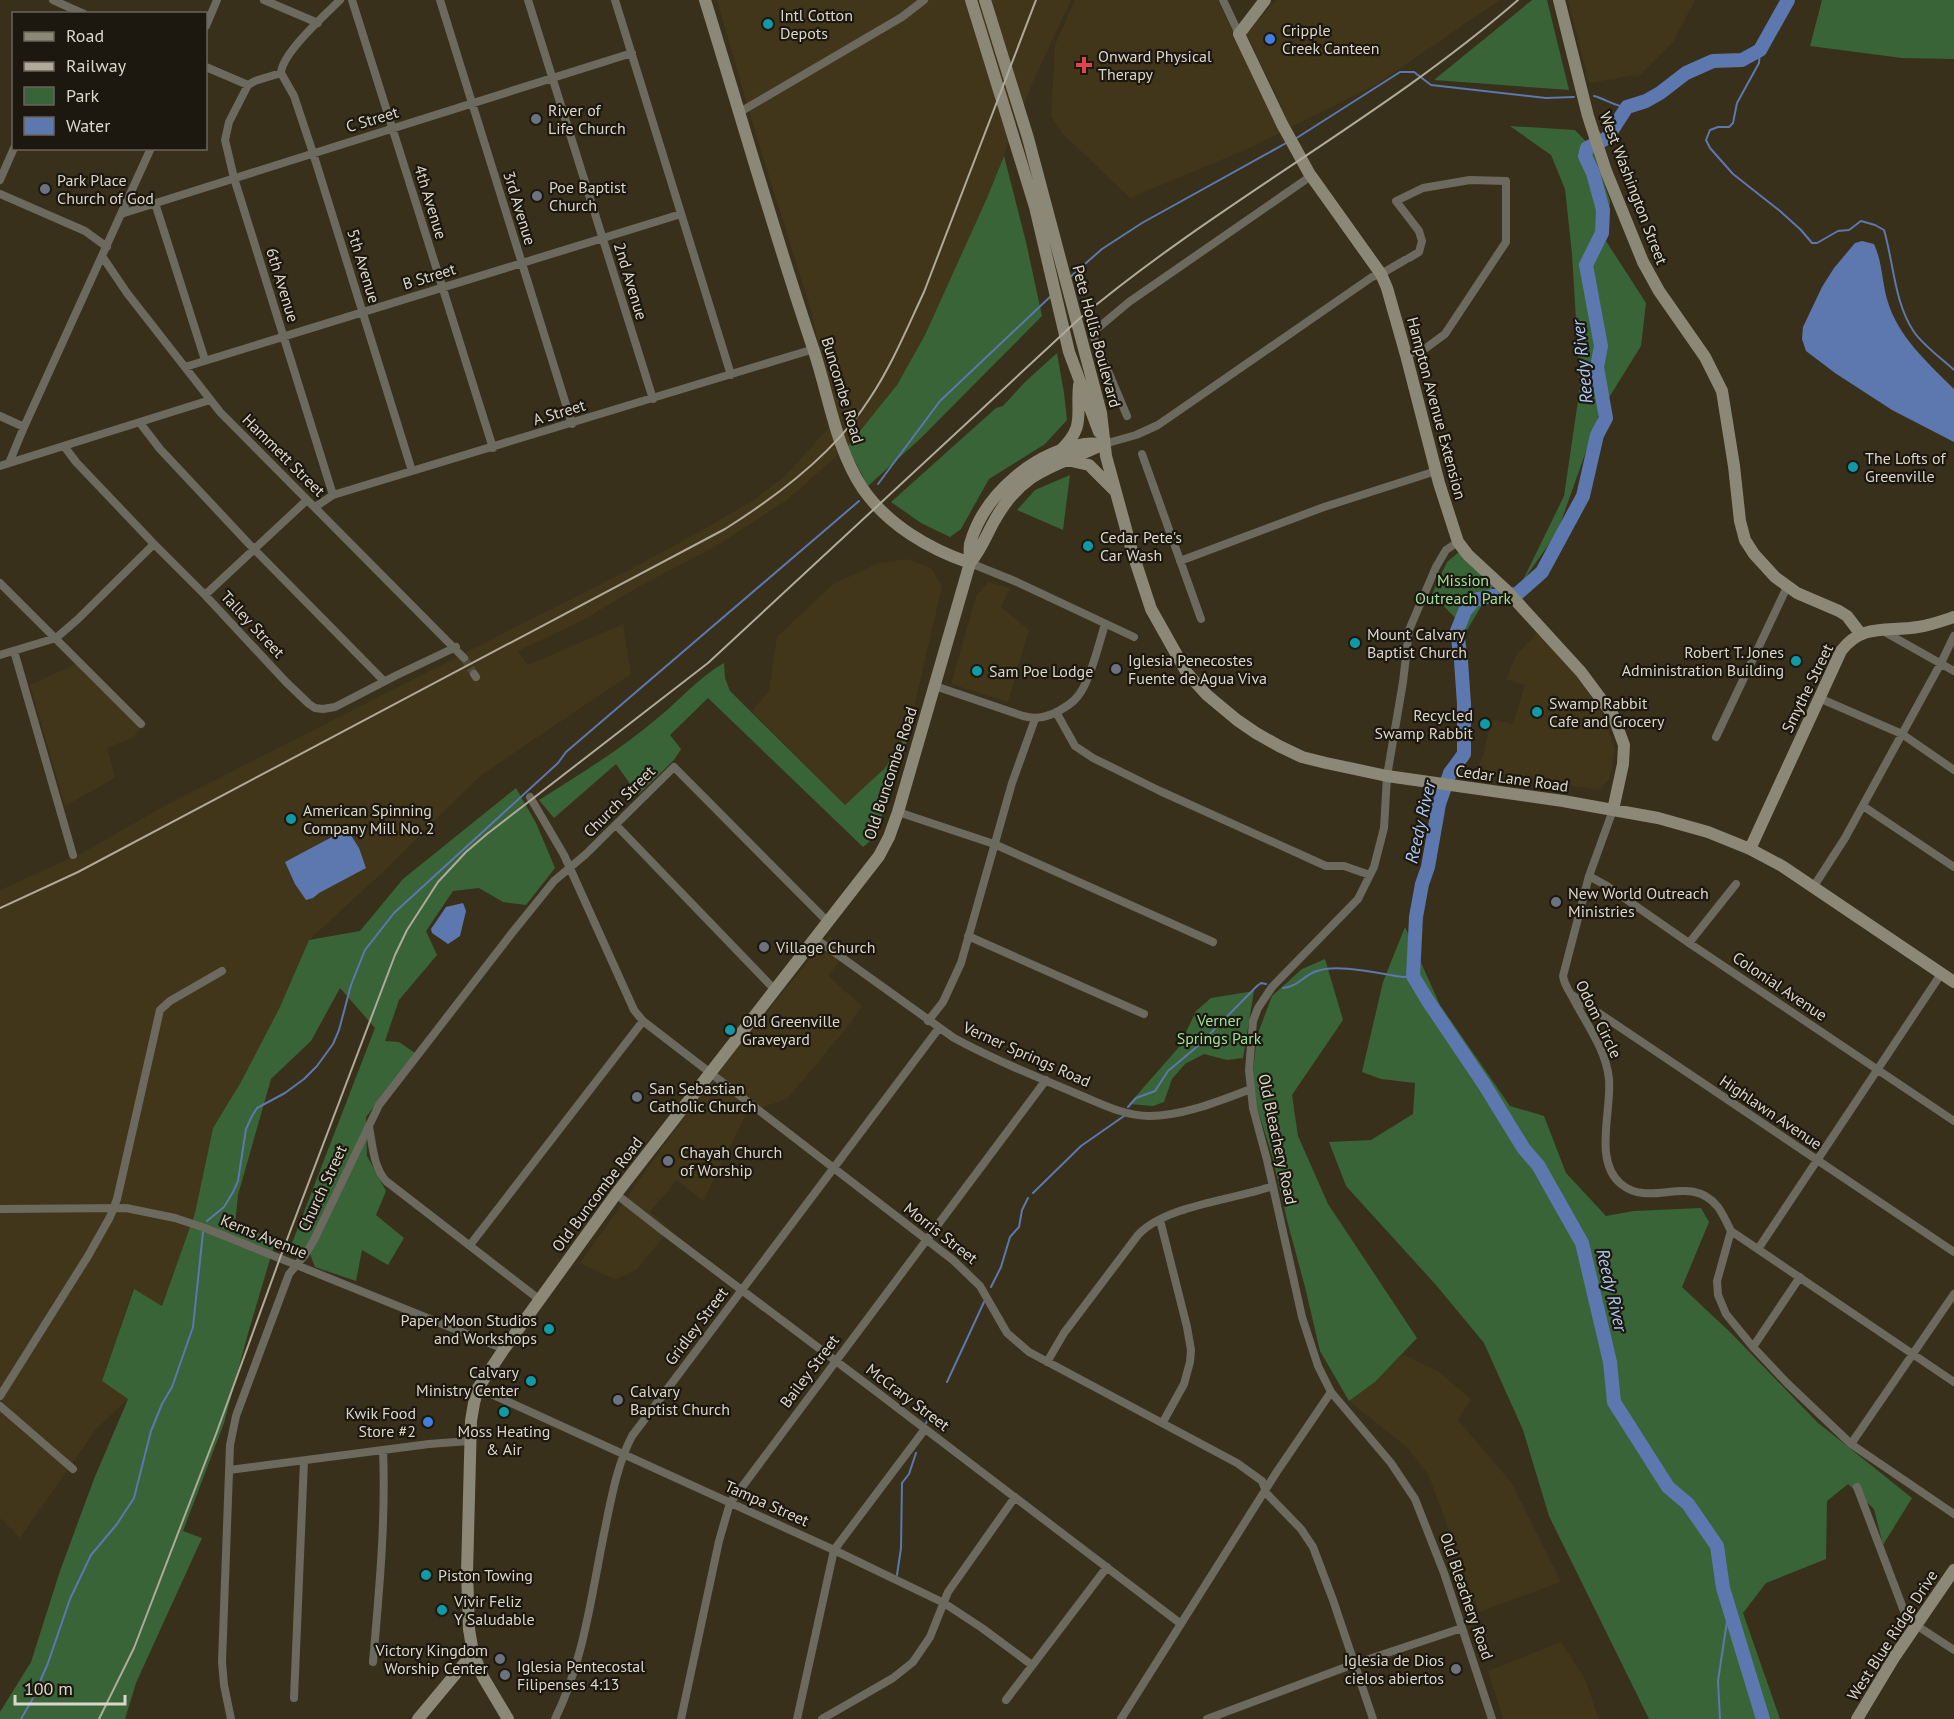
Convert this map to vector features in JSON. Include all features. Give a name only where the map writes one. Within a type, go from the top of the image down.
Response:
[{"type":"street","points":[[53,0],[79,12],[82,0]]},
{"type":"street","points":[[207,24],[217,0]]},
{"type":"street","points":[[264,0],[318,23]]},
{"type":"street","points":[[207,67],[248,86],[255,81],[281,73],[288,56],[340,0]]},
{"type":"street","name":"4th Avenue","points":[[352,0],[493,448]]},
{"type":"street","name":"3rd Avenue","points":[[440,0],[572,424]]},
{"type":"street","name":"2nd Avenue","points":[[528,0],[652,399]]},
{"type":"street","points":[[615,0],[731,375]]},
{"type":"street","name":"Buncombe Road","points":[[705,0],[843,449],[857,479],[872,501],[883,512],[926,544],[1017,582],[1134,637]]},
{"type":"street","points":[[740,112],[902,17],[924,0]]},
{"type":"street","name":"Pete Hollis Boulevard","points":[[971,0],[1035,207],[1069,352],[1104,444]]},
{"type":"street","name":"Pete Hollis Boulevard","points":[[985,0],[1034,159],[1101,413],[1104,444]]},
{"type":"street","points":[[1223,0],[1239,34],[1265,0]]},
{"type":"street","name":"West Washington Street","points":[[1559,1],[1592,128],[1606,171],[1643,262],[1659,291],[1705,357],[1722,391],[1740,521],[1745,540],[1763,565],[1787,587],[1839,611],[1860,633]]},
{"type":"street","name":"Hampton Avenue Extension","points":[[1239,34],[1311,176],[1381,274],[1407,355],[1436,471],[1458,542],[1468,555],[1508,592],[1581,672],[1613,715],[1624,745],[1623,764],[1613,810]]},
{"type":"street","name":"C Street","points":[[121,214],[632,53]]},
{"type":"street","name":"5th Avenue","points":[[281,73],[291,89],[313,153],[412,471]]},
{"type":"street","name":"6th Avenue","points":[[248,86],[226,131],[226,144],[234,178],[333,495]]},
{"type":"street","points":[[0,180],[13,150]]},
{"type":"street","points":[[5,465],[150,150]]},
{"type":"street","points":[[1127,416],[1092,333],[1138,296],[1311,176]]},
{"type":"street","points":[[1104,444],[1136,435],[1158,425],[1372,277],[1419,252],[1422,241],[1419,231],[1396,201],[1423,188],[1470,180],[1506,182],[1506,242],[1445,334],[1426,348],[1407,355]]},
{"type":"street","points":[[0,194],[85,231],[107,247]]},
{"type":"street","points":[[155,203],[205,360]]},
{"type":"street","name":"B Street","points":[[185,367],[681,214]]},
{"type":"street","name":"Hammett Street","points":[[102,256],[210,400],[307,500],[456,647],[464,658]]},
{"type":"street","name":"A Street","points":[[315,507],[333,495],[814,349]]},
{"type":"street","name":"Old Buncombe Road","points":[[1063,456],[1076,432],[1079,421],[1080,381]]},
{"type":"street","points":[[5,465],[210,400]]},
{"type":"street","points":[[0,416],[24,427]]},
{"type":"street","points":[[140,423],[160,449],[254,550],[384,681]]},
{"type":"street","name":"Old Buncombe Road","points":[[508,1719],[491,1693],[473,1653],[469,1629],[467,1594],[470,1441],[472,1409],[478,1388],[616,1194],[879,856],[898,812],[935,686],[970,563],[969,546],[977,526],[992,501],[1022,471],[1049,455],[1063,456],[1085,444],[1104,444]]},
{"type":"street","name":"Cedar Lane Road","points":[[1104,444],[1132,551],[1151,609],[1187,673],[1207,695],[1237,720],[1279,746],[1302,757],[1420,782],[1658,818],[1708,832],[1750,849],[1814,886],[1954,982]]},
{"type":"street","name":"Talley Street","points":[[64,446],[76,462],[286,682],[315,708],[323,710],[335,707],[456,647]]},
{"type":"street","points":[[1142,454],[1201,619]]},
{"type":"street","points":[[1063,456],[1089,465],[1116,492]]},
{"type":"street","points":[[1180,561],[1326,506],[1436,471]]},
{"type":"street","points":[[205,595],[307,500]]},
{"type":"street","name":"Old Bleachery Road","points":[[1458,542],[1446,550],[1436,567],[1409,630],[1403,682],[1387,776],[1384,828],[1377,859],[1358,899],[1272,987],[1258,1008],[1252,1021],[1249,1070],[1253,1108],[1302,1317],[1318,1366],[1331,1392],[1391,1463],[1415,1499],[1440,1562],[1492,1719]]},
{"type":"street","points":[[0,655],[56,638],[154,544]]},
{"type":"street","points":[[0,583],[141,724]]},
{"type":"street","points":[[1716,737],[1787,587]]},
{"type":"street","points":[[1860,633],[1918,627],[1954,617]]},
{"type":"street","points":[[935,686],[1035,719],[1045,717],[1074,701],[1083,689],[1105,624]]},
{"type":"street","points":[[1882,630],[1954,672]]},
{"type":"street","name":"Smythe Street","points":[[1750,849],[1841,651],[1851,638],[1860,633]]},
{"type":"street","points":[[1814,886],[1863,806],[1954,636]]},
{"type":"street","points":[[14,651],[73,855]]},
{"type":"street","points":[[1819,698],[1902,734],[1954,770]]},
{"type":"street","points":[[1056,712],[1075,746],[1093,758],[1326,866],[1344,866],[1370,875]]},
{"type":"street","points":[[928,1021],[943,1002],[952,984],[1012,783],[1035,719]]},
{"type":"street","name":"Church Street","points":[[231,1719],[222,1662],[230,1444],[236,1416],[289,1274],[306,1255],[383,1100],[554,881],[616,825],[674,767],[828,922]]},
{"type":"street","points":[[530,797],[570,868],[633,1010],[643,1021],[710,1073]]},
{"type":"street","points":[[1863,806],[1954,867]]},
{"type":"street","name":"Odom Circle","points":[[1613,810],[1589,876],[1563,976],[1565,987],[1601,1049],[1607,1069],[1609,1093],[1607,1164],[1613,1175],[1624,1186],[1638,1193],[1682,1190],[1702,1194],[1718,1206],[1731,1231]]},
{"type":"street","points":[[898,812],[994,844],[1213,942]]},
{"type":"street","points":[[616,825],[775,990]]},
{"type":"street","name":"Colonial Avenue","points":[[1589,876],[1954,1121]]},
{"type":"street","points":[[1689,943],[1736,884]]},
{"type":"street","points":[[968,936],[1144,1014]]},
{"type":"street","name":"Verner Springs Road","points":[[816,939],[928,1021],[978,1051],[1125,1112],[1146,1116],[1184,1111],[1251,1089]]},
{"type":"street","points":[[0,1396],[88,1256],[114,1208],[160,1010],[170,1000],[222,971]]},
{"type":"street","points":[[1758,1249],[1941,974]]},
{"type":"street","name":"Highlawn Avenue","points":[[1571,995],[1954,1252]]},
{"type":"street","points":[[470,1245],[643,1021]]},
{"type":"street","name":"Gridley Street","points":[[555,1719],[569,1686],[583,1641],[613,1491],[632,1436],[939,1028]]},
{"type":"street","name":"Morris Street","points":[[710,1073],[953,1260],[980,1286],[1000,1324],[1011,1338],[1029,1352],[1238,1463],[1262,1481],[1274,1501],[1301,1529],[1313,1547],[1373,1719]]},
{"type":"street","name":"Bailey Street","points":[[681,1719],[719,1541],[730,1503],[1046,1080]]},
{"type":"street","points":[[369,1127],[375,1161],[381,1175],[540,1300]]},
{"type":"street","points":[[1047,1362],[1064,1333],[1138,1235],[1149,1225],[1193,1208],[1273,1186]]},
{"type":"street","name":"McCrary Street","points":[[616,1194],[1181,1624]]},
{"type":"street","name":"Kerns Avenue","points":[[0,1209],[114,1208],[150,1212],[175,1218],[205,1228],[504,1349]]},
{"type":"street","points":[[1160,1220],[1191,1350],[1184,1384],[1162,1422]]},
{"type":"street","points":[[1954,1382],[1731,1231],[1718,1276],[1718,1295],[1726,1314],[1753,1347],[1829,1424],[1851,1443],[1954,1514]]},
{"type":"street","points":[[1753,1347],[1800,1277]]},
{"type":"street","points":[[1851,1443],[1954,1294]]},
{"type":"street","name":"Tampa Street","points":[[478,1388],[834,1550],[944,1603],[1032,1665]]},
{"type":"street","points":[[1121,1719],[1266,1489],[1331,1392]]},
{"type":"street","points":[[0,1406],[73,1469]]},
{"type":"street","points":[[797,1719],[834,1550],[926,1429]]},
{"type":"street","points":[[229,1470],[470,1441]]},
{"type":"street","points":[[374,1662],[385,1486],[383,1450]]},
{"type":"street","points":[[294,1698],[304,1461]]},
{"type":"street","points":[[1857,1487],[1904,1611],[1916,1625],[1954,1650]]},
{"type":"street","points":[[822,1719],[893,1678],[913,1662],[938,1622],[954,1582],[1015,1497]]},
{"type":"street","points":[[1006,1700],[1107,1567]]},
{"type":"street","name":"West Blue Ridge Drive","points":[[1857,1719],[1916,1625],[1954,1570]]},
{"type":"street","points":[[1207,1719],[1354,1664],[1462,1628]]},
{"type":"street","points":[[418,1719],[473,1653]]},
{"type":"shaded area","points":[[717,0],[1071,0],[1032,84],[987,198],[925,335],[897,385],[847,447],[787,500],[716,546],[640,586],[583,620],[518,651],[528,665],[623,624],[631,674],[481,775],[383,872],[309,940],[280,1007],[241,1083],[213,1128],[195,1213],[162,1306],[133,1289],[102,1381],[128,1399],[97,1428],[20,1538],[0,1518],[0,890],[82,853],[168,804],[690,537],[751,502],[787,474],[836,419],[810,307]]},
{"type":"shaded area","points":[[1075,0],[1217,0],[1271,108],[1282,107],[1246,33],[1276,0],[1500,0],[1377,84],[1245,150],[1130,198],[1062,133],[1051,116],[1055,45]]},
{"type":"shaded area","points":[[1568,0],[1695,0],[1673,42],[1641,74],[1589,83]]},
{"type":"shaded area","points":[[907,559],[931,568],[942,586],[913,712],[903,739],[885,768],[845,806],[752,711],[769,691],[777,637],[833,584],[879,563]]},
{"type":"shaded area","points":[[988,582],[1010,588],[1001,607],[1029,630],[1008,702],[951,684],[976,596]]},
{"type":"shaded area","points":[[1538,632],[1584,685],[1604,718],[1615,749],[1610,778],[1599,790],[1475,770],[1484,755],[1491,719],[1513,724],[1525,685],[1506,679],[1517,654]]},
{"type":"shaded area","points":[[78,663],[142,724],[134,737],[107,748],[115,778],[65,806],[30,685]]},
{"type":"shaded area","points":[[829,936],[847,952],[828,976],[862,1006],[850,1024],[787,1099],[747,1112],[703,1201],[677,1180],[650,1212],[670,1229],[637,1269],[616,1280],[580,1263],[710,1081]]},
{"type":"shaded area","points":[[1402,1354],[1438,1371],[1471,1399],[1458,1420],[1511,1482],[1561,1582],[1479,1612],[1429,1476],[1408,1448],[1349,1401],[1375,1382]]},
{"type":"shaded area","points":[[1561,1642],[1585,1679],[1599,1719],[1503,1719],[1488,1671]]},
{"type":"green space","points":[[1532,0],[1547,0],[1569,90],[1434,80]]},
{"type":"green space","points":[[1822,0],[1954,0],[1954,59],[1902,58],[1810,46]]},
{"type":"green space","points":[[1510,126],[1575,130],[1592,148],[1610,201],[1606,241],[1646,303],[1641,346],[1600,412],[1557,533],[1522,582],[1564,496],[1580,387],[1572,254],[1565,189],[1551,155]]},
{"type":"green space","points":[[1004,156],[1042,316],[920,439],[868,486],[847,447],[897,385],[925,335]]},
{"type":"green space","points":[[1057,353],[1067,420],[1045,444],[989,479],[961,529],[950,537],[921,523],[891,502],[996,408],[1003,406]]},
{"type":"green space","points":[[1070,475],[1063,530],[1017,510],[1035,490]]},
{"type":"green space","name":"Mission Outreach Park","points":[[1459,552],[1494,585],[1467,630],[1432,594],[1447,562]]},
{"type":"green space","points":[[724,663],[725,678],[730,691],[845,805],[885,768],[903,739],[907,741],[875,837],[863,847],[708,698],[670,735],[681,749],[674,760],[638,795],[616,764],[554,818],[539,800],[646,728],[699,681]]},
{"type":"green space","points":[[516,788],[536,823],[555,868],[526,905],[503,902],[479,888],[453,891],[426,931],[437,955],[399,1000],[385,1041],[399,1042],[415,1053],[366,1117],[367,1156],[386,1191],[376,1215],[404,1238],[388,1265],[362,1250],[356,1281],[315,1267],[310,1254],[292,1243],[375,1028],[340,988],[311,1041],[271,1079],[238,1195],[235,1225],[276,1239],[224,1423],[183,1531],[202,1538],[136,1683],[125,1719],[0,1719],[0,1712],[31,1662],[60,1571],[94,1479],[128,1399],[102,1381],[134,1289],[162,1306],[195,1213],[213,1128],[241,1082],[280,1007],[309,940],[360,931],[403,879]]},
{"type":"green space","points":[[1405,927],[1440,1005],[1510,1106],[1544,1116],[1566,1173],[1606,1216],[1634,1211],[1701,1208],[1709,1222],[1682,1287],[1732,1334],[1817,1422],[1912,1498],[1883,1545],[1874,1509],[1848,1484],[1827,1501],[1826,1559],[1766,1583],[1743,1613],[1780,1719],[1649,1719],[1549,1516],[1523,1430],[1484,1343],[1436,1285],[1346,1186],[1329,1142],[1371,1140],[1413,1114],[1415,1083],[1381,1079],[1362,1072],[1383,982]]},
{"type":"green space","points":[[1325,959],[1343,1020],[1292,1095],[1298,1136],[1328,1204],[1417,1338],[1375,1382],[1349,1401],[1320,1351],[1272,1155],[1251,1089],[1257,1036],[1272,996],[1302,969]]},
{"type":"green space","name":"Verner Springs Park","points":[[1254,991],[1243,1058],[1227,1060],[1204,1054],[1185,1064],[1172,1079],[1164,1102],[1153,1106],[1129,1104],[1179,1047],[1196,1011],[1211,998]]},
{"type":"water","points":[[1862,241],[1874,244],[1879,257],[1887,299],[1898,325],[1914,348],[1954,389],[1954,442],[1892,410],[1806,351],[1802,339],[1803,327],[1822,287],[1834,268],[1855,243]]},
{"type":"water","points":[[347,829],[359,848],[366,868],[306,900],[295,884],[285,862]]},
{"type":"water","points":[[463,903],[466,911],[460,936],[448,944],[432,933],[431,929],[446,907]]},
{"type":"waterway","name":"Reedy River","points":[[1763,1719],[1723,1588],[1717,1546],[1688,1504],[1668,1487],[1614,1402],[1610,1362],[1582,1243],[1538,1165],[1524,1149],[1413,976],[1416,917],[1439,804],[1450,773],[1464,754],[1464,704],[1457,631],[1465,611],[1474,600],[1517,594],[1542,572],[1583,496],[1597,435],[1606,418],[1597,367],[1601,346],[1586,265],[1602,233],[1603,210],[1593,173],[1585,156],[1587,148],[1607,138],[1627,107],[1646,101],[1660,93],[1686,73],[1713,61],[1742,60],[1760,50],[1788,0]]},
{"type":"waterway","points":[[1760,50],[1759,63],[1737,103],[1733,123],[1729,127],[1710,130],[1706,140],[1710,148],[1733,174],[1780,211],[1812,243],[1817,243],[1838,231],[1849,230],[1861,221],[1884,230],[1898,296],[1907,320],[1922,342],[1954,370]]},
{"type":"waterway","points":[[1295,139],[1400,72],[1414,72],[1431,85],[1546,98],[1574,97]]},
{"type":"waterway","points":[[1594,96],[1627,107]]},
{"type":"waterway","points":[[1069,278],[1102,249],[1142,223],[1288,142]]},
{"type":"waterway","points":[[878,484],[940,401],[1052,295]]},
{"type":"waterway","points":[[207,1221],[224,1207],[238,1181],[246,1129],[252,1116],[257,1108],[285,1093],[304,1079],[333,1044],[351,985],[365,950],[394,913],[558,763],[566,752],[859,501]]},
{"type":"waterway","points":[[1283,988],[1325,969],[1336,968],[1403,977],[1413,976]]},
{"type":"waterway","points":[[1128,1107],[1136,1098],[1155,1091],[1168,1071],[1199,1045],[1257,986],[1261,983],[1266,984]]},
{"type":"waterway","points":[[1033,1193],[1081,1146],[1124,1116]]},
{"type":"waterway","points":[[991,1287],[1001,1267],[1010,1237],[1019,1227],[1022,1210],[1028,1198]]},
{"type":"waterway","points":[[21,1719],[48,1663],[70,1599],[91,1555],[117,1524],[134,1498],[151,1431],[172,1387],[193,1327],[203,1232]]},
{"type":"waterway","points":[[947,1382],[984,1302]]},
{"type":"waterway","points":[[926,1423],[933,1412]]},
{"type":"waterway","points":[[897,1575],[901,1548],[902,1483],[909,1474],[916,1453]]},
{"type":"waterway","points":[[1720,1719],[1718,1681],[1729,1608]]},
{"type":"tunnel","points":[[464,658],[474,674]]},
{"type":"railway","points":[[0,908],[78,872],[725,529],[766,502],[805,471],[856,418],[878,385],[899,346],[924,292],[1036,0]]},
{"type":"railway","points":[[99,1719],[134,1648],[395,955],[407,930],[438,882],[466,852],[487,834],[708,663],[1079,319],[1187,237],[1411,84],[1518,0]]},
{"type":"place","name":"Intl Cotton Depots","points":[[768,24]]},
{"type":"place","name":"Cripple Creek Canteen","points":[[1270,39]]},
{"type":"place","name":"Onward Physical Therapy","points":[[1084,65]]},
{"type":"place","name":"River of Life Church","points":[[536,119]]},
{"type":"place","name":"Park Place Church of God","points":[[45,189]]},
{"type":"place","name":"Poe Baptist Church","points":[[537,196]]},
{"type":"place","name":"The Lofts of Greenville","points":[[1853,467]]},
{"type":"place","name":"Cedar Pete's Car Wash","points":[[1088,546]]},
{"type":"place","name":"Mount Calvary Baptist Church","points":[[1355,643]]},
{"type":"place","name":"Robert T. Jones Administration Building","points":[[1796,661]]},
{"type":"place","name":"Iglesia Penecostes Fuente de Agua Viva","points":[[1116,669]]},
{"type":"place","name":"Sam Poe Lodge","points":[[977,671]]},
{"type":"place","name":"Swamp Rabbit Cafe and Grocery","points":[[1537,712]]},
{"type":"place","name":"Recycled Swamp Rabbit","points":[[1485,724]]},
{"type":"place","name":"American Spinning Company Mill No. 2","points":[[291,819]]},
{"type":"place","name":"New World Outreach Ministries","points":[[1556,902]]},
{"type":"place","name":"Village Church","points":[[764,947]]},
{"type":"place","name":"Old Greenville Graveyard","points":[[730,1030]]},
{"type":"place","name":"San Sebastian Catholic Church","points":[[637,1097]]},
{"type":"place","name":"Chayah Church of Worship","points":[[668,1161]]},
{"type":"place","name":"Paper Moon Studios and Workshops","points":[[549,1329]]},
{"type":"place","name":"Calvary Ministry Center","points":[[531,1381]]},
{"type":"place","name":"Calvary Baptist Church","points":[[618,1400]]},
{"type":"place","name":"Moss Heating & Air","points":[[504,1412]]},
{"type":"place","name":"Kwik Food Store #2","points":[[428,1422]]},
{"type":"place","name":"Piston Towing","points":[[426,1575]]},
{"type":"place","name":"Vivir Feliz Y Saludable","points":[[442,1610]]},
{"type":"place","name":"Victory Kingdom Worship Center","points":[[500,1659]]},
{"type":"place","name":"Iglesia de Dios cielos abiertos","points":[[1456,1669]]},
{"type":"place","name":"Iglesia Pentecostal Filipenses 4:13","points":[[505,1675]]}]
